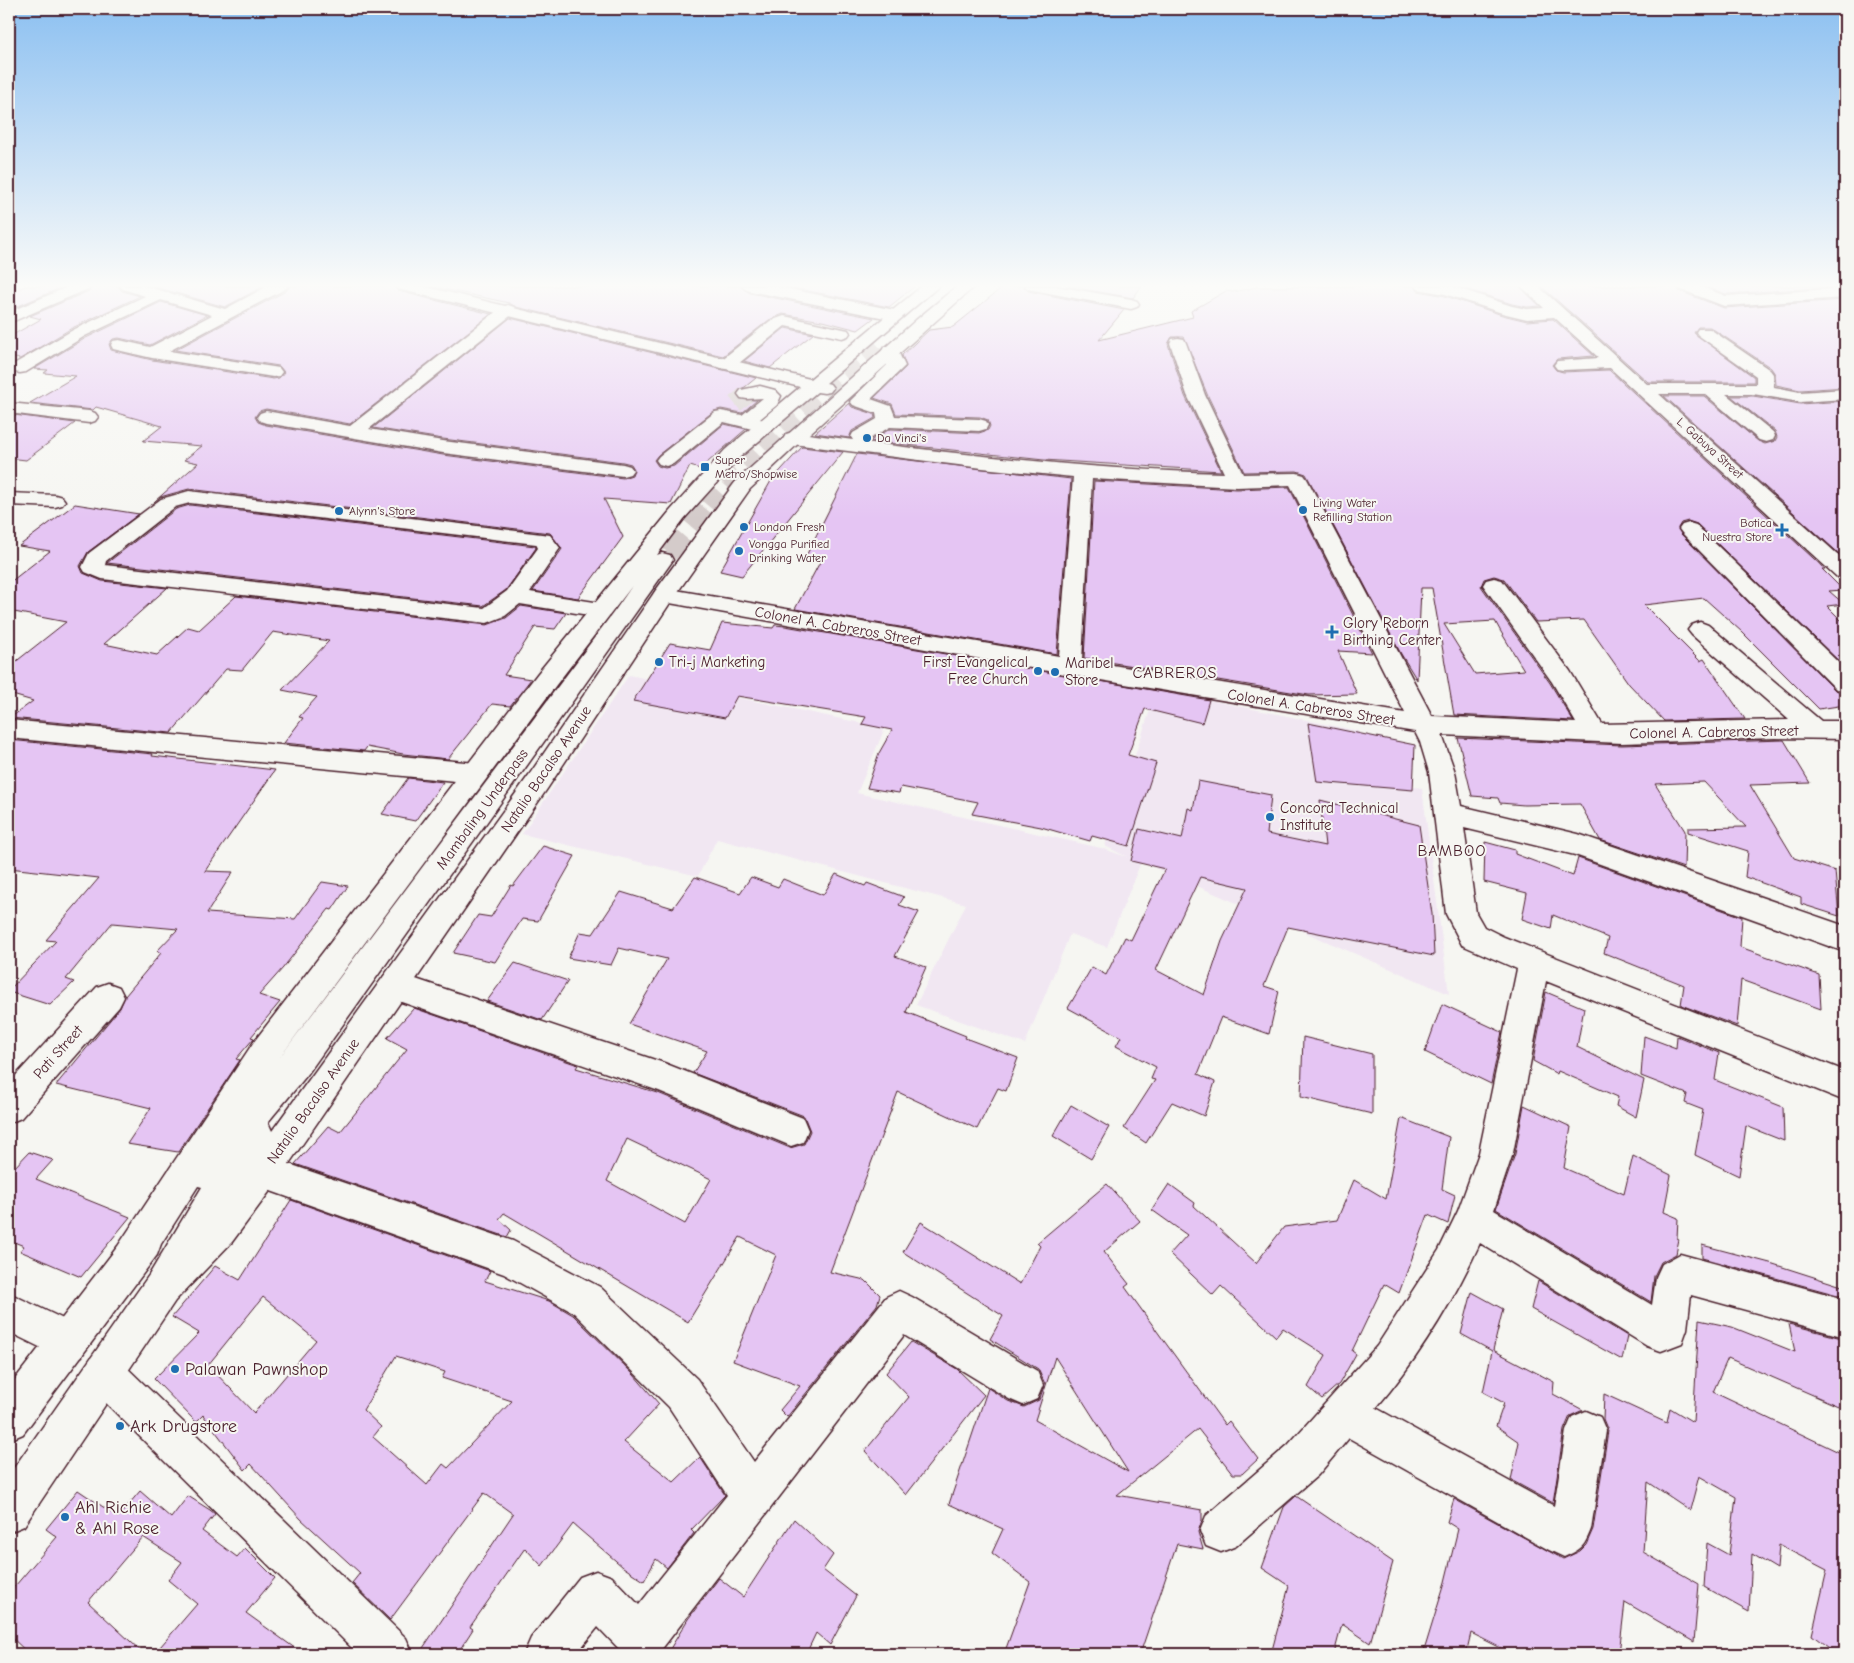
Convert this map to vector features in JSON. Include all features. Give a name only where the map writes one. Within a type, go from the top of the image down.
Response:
[{"type":"street","points":[[20,368],[27,364]]},
{"type":"street","points":[[220,364],[273,372]]},
{"type":"street","points":[[355,431],[440,364]]},
{"type":"street","points":[[727,364],[852,397],[885,410],[886,421]]},
{"type":"street","points":[[755,424],[812,385],[837,364]]},
{"type":"street","name":"Natalio Bacalso Avenue","points":[[162,1288],[219,1229],[263,1172],[538,782],[664,595],[743,486],[799,433],[896,366],[895,364]]},
{"type":"street","points":[[1185,364],[1196,395],[1237,481]]},
{"type":"street","points":[[1563,365],[1599,364]]},
{"type":"street","name":"L. Gabuya Street","points":[[1615,364],[1845,572]]},
{"type":"street","points":[[1749,364],[1764,374],[1766,391]]},
{"type":"street","points":[[1644,389],[1766,391],[1800,397],[1845,394]]},
{"type":"street","points":[[1710,389],[1766,436]]},
{"type":"street","points":[[132,1257],[264,1053],[601,610],[677,514],[732,454],[771,401],[772,396],[761,391],[734,405],[666,460]]},
{"type":"street","points":[[734,405],[755,424]]},
{"type":"street","points":[[9,408],[89,417]]},
{"type":"street","points":[[266,417],[442,447],[623,470]]},
{"type":"street","points":[[860,437],[886,421],[979,425]]},
{"type":"street","points":[[799,433],[894,437],[1002,450]]},
{"type":"street","points":[[799,433],[1004,466],[1237,481],[1297,479],[1433,742],[1442,772],[1462,914],[1473,936],[1845,1086]]},
{"type":"street","points":[[1070,667],[1083,472]]},
{"type":"street","points":[[189,497],[543,539],[549,548],[514,596],[494,614],[487,616],[102,572],[93,567],[97,558],[168,503],[189,497]]},
{"type":"street","points":[[9,499],[55,501]]},
{"type":"street","points":[[1689,529],[1845,683]]},
{"type":"street","name":"Mambaling Underpass","points":[[295,1064],[618,622],[667,552]]},
{"type":"street","points":[[1494,585],[1561,676],[1595,733]]},
{"type":"street","name":"Colonel A. Cabreros Street","points":[[664,595],[1070,667],[1425,725],[1595,733],[1845,730]]},
{"type":"street","points":[[514,596],[601,610]]},
{"type":"street","points":[[1700,630],[1816,730]]},
{"type":"street","points":[[9,730],[476,773]]},
{"type":"street","points":[[1449,814],[1578,845],[1845,939]]},
{"type":"street","points":[[1221,1531],[1304,1460],[1391,1360],[1452,1263],[1473,1218],[1496,1153],[1534,962]]},
{"type":"street","points":[[395,986],[664,1078],[791,1130]]},
{"type":"street","name":"Pati Street","points":[[9,1107],[108,997]]},
{"type":"street","points":[[9,1420],[132,1257],[295,1064]]},
{"type":"street","name":"Natalio Bacalso Avenue","points":[[9,1511],[105,1374],[162,1288],[295,1064]]},
{"type":"street","points":[[263,1172],[513,1259],[587,1300],[683,1393],[752,1496]]},
{"type":"street","points":[[1473,1218],[1661,1332],[1668,1329],[1675,1277],[1680,1273],[1845,1318]]},
{"type":"street","points":[[546,1654],[596,1593],[641,1639],[899,1310],[1023,1385]]},
{"type":"street","points":[[9,1312],[68,1342]]},
{"type":"street","points":[[105,1374],[390,1654]]},
{"type":"street","points":[[1345,1413],[1564,1535],[1570,1529],[1573,1517],[1586,1431]]},
{"type":"shaded area","points":[[629,675],[885,728],[857,793],[1101,848],[1127,857],[1105,846],[1157,689],[1359,731],[1365,780],[1422,788],[1449,994],[1141,862],[1107,947],[1070,934],[1025,1044],[916,1005],[966,904],[717,839],[698,876],[522,834]]},
{"type":"building","points":[[43,364],[175,364],[273,379],[279,378],[284,372],[279,366],[263,364],[427,364],[350,424],[266,409],[259,411],[255,417],[258,422],[266,425],[443,455],[623,478],[632,475],[634,469],[631,464],[373,428],[453,364],[697,364],[756,378],[736,394],[741,400],[757,400],[742,413],[721,409],[714,411],[658,455],[654,460],[658,466],[665,468],[674,466],[724,424],[746,429],[700,469],[690,466],[671,504],[604,499],[623,537],[578,598],[533,591],[562,549],[550,533],[189,489],[160,497],[154,502],[198,463],[184,460],[202,446],[143,441],[162,426],[96,407],[93,410],[30,403],[76,376],[44,373],[48,370],[34,369]]},
{"type":"building","points":[[754,364],[776,364],[770,368]]},
{"type":"building","points":[[905,364],[1174,364],[1185,396],[1221,471],[1044,460],[870,441],[890,429],[979,433],[988,430],[990,426],[988,420],[980,417],[896,414],[892,404],[874,398],[906,367]]},
{"type":"building","points":[[1195,364],[1553,364],[1552,365],[1556,370],[1563,372],[1609,370],[1825,569],[1822,569],[1843,590],[1829,591],[1844,604],[1827,606],[1845,624],[1845,667],[1697,524],[1688,521],[1681,523],[1678,528],[1681,534],[1835,690],[1845,693],[1845,705],[1819,709],[1742,632],[1704,598],[1644,605],[1700,661],[1704,659],[1745,719],[1664,721],[1629,684],[1584,620],[1536,622],[1504,579],[1494,576],[1484,579],[1481,586],[1550,683],[1573,721],[1454,715],[1432,588],[1421,588],[1417,680],[1401,654],[1306,474],[1297,471],[1244,472]],"holes":[[[1495,621],[1524,670],[1475,674],[1444,624]]]},
{"type":"building","points":[[1627,364],[1736,364],[1754,377],[1754,382],[1648,382]]},
{"type":"building","points":[[1764,364],[1845,364],[1845,387],[1800,390],[1776,385],[1775,374]]},
{"type":"building","points":[[1664,396],[1704,396],[1758,441],[1765,444],[1775,441],[1777,437],[1775,431],[1731,396],[1753,396],[1800,404],[1845,401],[1845,559]]},
{"type":"building","points":[[849,403],[852,407],[874,414],[875,418],[852,431],[849,438],[815,433]]},
{"type":"building","points":[[14,415],[75,423],[26,460],[9,458],[9,419]]},
{"type":"building","points":[[802,447],[843,452],[742,576],[720,571],[771,481]]},
{"type":"building","points":[[857,454],[1071,479],[1057,654],[795,609],[820,562],[804,560]]},
{"type":"building","points":[[1094,481],[1237,489],[1289,487],[1372,653],[1338,651],[1357,694],[1309,695],[1084,658]]},
{"type":"building","points":[[75,504],[139,514],[88,552],[80,566],[83,573],[102,581],[167,588],[104,644],[157,655],[188,627],[199,630],[236,596],[487,625],[506,618],[521,606],[566,613],[555,629],[535,627],[504,675],[531,679],[510,706],[492,704],[448,759],[403,754],[367,747],[364,751],[284,743],[303,718],[299,717],[317,697],[282,690],[329,641],[273,632],[242,670],[226,669],[171,733],[10,718],[33,701],[9,694],[9,667],[66,622],[9,611],[9,583],[50,551],[19,546]]},
{"type":"building","points":[[190,505],[535,546],[536,548],[506,590],[483,606],[107,563],[176,509]]},
{"type":"building","points":[[722,623],[773,628],[775,625],[785,626],[1209,700],[1202,723],[1145,709],[1128,755],[1156,763],[1129,846],[1092,836],[1090,841],[1041,827],[972,814],[978,802],[901,787],[899,793],[867,788],[879,753],[892,730],[862,724],[866,717],[737,696],[725,718],[633,701],[670,643],[710,650]]},
{"type":"building","points":[[1308,723],[1415,745],[1413,790],[1317,782]]},
{"type":"building","points":[[1458,738],[1622,745],[1784,740],[1810,783],[1750,785],[1794,858],[1835,871],[1839,916],[1801,904],[1801,897],[1745,877],[1748,851],[1688,832],[1688,828],[1746,827],[1704,782],[1655,784],[1685,831],[1684,868],[1600,840],[1580,804],[1524,805],[1500,803],[1498,798],[1472,796]]},
{"type":"building","points":[[9,740],[153,754],[152,756],[275,770],[205,871],[233,872],[207,913],[295,919],[322,882],[348,886],[332,910],[329,909],[283,968],[259,995],[280,1002],[251,1037],[254,1038],[236,1059],[240,1060],[178,1152],[127,1144],[151,1108],[56,1085],[120,1008],[125,996],[161,953],[157,951],[178,929],[112,923],[66,979],[74,982],[50,1005],[9,992],[56,941],[46,940],[99,878],[9,868]]},
{"type":"building","points":[[408,778],[443,782],[415,821],[382,814]]},
{"type":"building","points":[[1198,781],[1271,795],[1267,834],[1325,846],[1320,800],[1419,825],[1432,914],[1434,956],[1288,927],[1264,986],[1279,991],[1269,1034],[1221,1017],[1198,1074],[1215,1082],[1204,1116],[1172,1102],[1146,1143],[1124,1128],[1155,1080],[1151,1079],[1156,1067],[1116,1046],[1121,1037],[1068,1008],[1092,967],[1106,975],[1125,937],[1131,940],[1165,869],[1131,861],[1139,829],[1182,839],[1188,808],[1193,810]],"holes":[[[1200,877],[1247,888],[1222,941],[1204,995],[1156,970]]]},
{"type":"building","points":[[1485,842],[1515,850],[1515,854],[1573,876],[1578,858],[1742,917],[1740,947],[1819,975],[1821,1009],[1741,980],[1737,1026],[1681,1005],[1684,985],[1604,953],[1608,938],[1553,915],[1551,929],[1522,919],[1527,893],[1484,882]]},
{"type":"building","points":[[543,846],[575,856],[538,921],[522,919],[495,962],[453,953],[478,915],[491,917],[511,885],[513,886]]},
{"type":"building","points":[[836,874],[865,886],[867,883],[904,897],[899,905],[919,912],[895,956],[926,967],[906,1012],[966,1036],[965,1038],[1018,1058],[1006,1091],[998,1088],[977,1129],[898,1092],[830,1272],[865,1280],[880,1295],[877,1305],[787,1417],[780,1410],[800,1386],[733,1361],[776,1255],[740,1237],[688,1322],[504,1213],[499,1219],[511,1230],[507,1237],[295,1164],[328,1126],[340,1132],[407,1049],[387,1038],[414,1008],[578,1065],[576,1068],[658,1093],[790,1148],[804,1144],[810,1131],[804,1116],[693,1073],[707,1051],[629,1024],[667,959],[619,948],[611,965],[568,958],[580,932],[593,934],[621,892],[673,908],[695,877],[740,893],[751,877],[778,887],[783,879],[823,895]],"holes":[[[627,1139],[711,1179],[685,1224],[607,1181]]]},
{"type":"building","points":[[515,963],[568,981],[542,1020],[487,1001]]},
{"type":"building","points":[[1546,992],[1584,1008],[1577,1047],[1644,1080],[1636,1117],[1616,1106],[1618,1097],[1558,1071],[1557,1074],[1533,1061]]},
{"type":"building","points":[[1442,1004],[1502,1032],[1491,1084],[1425,1052]]},
{"type":"building","points":[[1644,1036],[1676,1048],[1677,1036],[1719,1053],[1715,1080],[1783,1107],[1784,1141],[1746,1126],[1739,1176],[1695,1155],[1703,1110],[1685,1103],[1687,1094],[1641,1076]]},
{"type":"building","points":[[1303,1037],[1372,1054],[1372,1114],[1301,1097]]},
{"type":"building","points":[[1071,1105],[1109,1127],[1091,1159],[1053,1136]]},
{"type":"building","points":[[1524,1105],[1571,1127],[1564,1168],[1624,1194],[1633,1156],[1671,1175],[1664,1212],[1678,1218],[1677,1238],[1679,1239],[1676,1254],[1661,1262],[1654,1276],[1651,1302],[1496,1209],[1515,1154]]},
{"type":"building","points":[[1401,1118],[1449,1137],[1442,1189],[1455,1195],[1448,1224],[1428,1215],[1399,1293],[1384,1284],[1352,1351],[1356,1354],[1339,1384],[1322,1399],[1308,1387],[1326,1355],[1283,1328],[1276,1337],[1221,1286],[1213,1295],[1170,1254],[1187,1235],[1152,1210],[1169,1184],[1195,1203],[1194,1206],[1256,1263],[1284,1227],[1337,1220],[1354,1180],[1386,1199]]},
{"type":"building","points":[[29,1152],[53,1160],[36,1179],[130,1217],[81,1277],[20,1251],[24,1246],[9,1240],[9,1167],[13,1169]]},
{"type":"building","points":[[1107,1184],[1140,1221],[1104,1252],[1129,1284],[1125,1287],[1225,1425],[1229,1421],[1258,1459],[1242,1474],[1233,1474],[1198,1429],[1117,1495],[1202,1510],[1202,1520],[1198,1532],[1203,1549],[1177,1544],[1140,1654],[1004,1654],[1030,1582],[992,1553],[1003,1529],[949,1504],[988,1388],[1008,1401],[1024,1407],[1039,1400],[1045,1384],[1038,1369],[990,1339],[1003,1316],[903,1252],[921,1222],[1020,1284],[1040,1246],[1037,1243]],"holes":[[[1055,1357],[1128,1472],[1035,1420]]]},
{"type":"building","points":[[291,1200],[490,1271],[485,1281],[549,1301],[573,1315],[634,1375],[659,1404],[624,1442],[674,1482],[700,1457],[725,1495],[691,1530],[694,1533],[667,1568],[656,1559],[644,1581],[623,1567],[573,1524],[542,1566],[525,1548],[470,1627],[473,1629],[457,1654],[419,1654],[513,1514],[484,1493],[390,1620],[352,1583],[360,1573],[301,1519],[251,1464],[245,1470],[203,1415],[196,1422],[154,1379],[199,1333],[172,1317],[215,1266],[240,1280]],"holes":[[[263,1297],[316,1340],[254,1413],[208,1365]],[[396,1356],[445,1372],[442,1378],[512,1401],[448,1468],[443,1464],[427,1485],[373,1437],[381,1427],[363,1410]]]},
{"type":"building","points":[[1702,1245],[1770,1263],[1845,1287],[1845,1297],[1702,1258]]},
{"type":"building","points":[[1538,1281],[1627,1336],[1622,1360],[1531,1309]]},
{"type":"building","points":[[1472,1292],[1503,1309],[1493,1350],[1554,1382],[1553,1394],[1583,1410],[1570,1416],[1564,1430],[1553,1503],[1511,1480],[1519,1442],[1496,1426],[1504,1403],[1483,1392],[1492,1351],[1461,1334]]},
{"type":"building","points":[[1699,1320],[1732,1327],[1795,1352],[1789,1324],[1845,1339],[1845,1409],[1728,1358],[1713,1392],[1845,1455],[1845,1654],[1837,1654],[1812,1635],[1827,1570],[1779,1545],[1777,1569],[1752,1554],[1749,1612],[1704,1587],[1707,1543],[1729,1555],[1736,1497],[1699,1476],[1690,1510],[1648,1482],[1643,1552],[1699,1584],[1694,1642],[1625,1602],[1619,1654],[1513,1654],[1471,1633],[1466,1654],[1423,1654],[1445,1582],[1458,1529],[1447,1522],[1454,1499],[1563,1559],[1580,1551],[1586,1545],[1593,1529],[1608,1431],[1603,1419],[1604,1394],[1667,1423],[1670,1408],[1693,1422]]},
{"type":"building","points":[[911,1342],[957,1369],[984,1395],[906,1495],[865,1451],[909,1397],[886,1373]]},
{"type":"building","points":[[78,1490],[118,1517],[140,1491],[171,1518],[188,1496],[210,1510],[215,1514],[202,1531],[237,1557],[245,1548],[275,1578],[246,1613],[303,1654],[154,1654],[197,1604],[168,1580],[182,1562],[143,1537],[88,1602],[144,1654],[29,1654],[9,1635],[9,1593],[57,1537],[46,1529]]},
{"type":"building","points":[[1296,1496],[1393,1562],[1370,1643],[1342,1624],[1334,1654],[1271,1654],[1289,1586],[1262,1568],[1284,1507]]},
{"type":"building","points":[[794,1519],[833,1555],[823,1570],[856,1596],[830,1645],[816,1633],[806,1654],[667,1654],[688,1619],[719,1578],[743,1597]]},
{"type":"tunnel","points":[[707,505],[770,440],[856,364]]},
{"type":"tunnel","points":[[735,404],[747,394]]},
{"type":"tunnel","points":[[667,552],[708,504]]},
{"type":"place","name":"Da Vinci's","points":[[867,438]]},
{"type":"place","name":"Super Metro/Shopwise","points":[[705,467]]},
{"type":"place","name":"Living Water Refilling Station","points":[[1303,510]]},
{"type":"place","name":"Alynn's Store","points":[[339,511]]},
{"type":"place","name":"London Fresh","points":[[744,527]]},
{"type":"place","name":"Botica Nuestra Store","points":[[1782,530]]},
{"type":"place","name":"Vongga Purified Drinking Water","points":[[739,551]]},
{"type":"place","name":"Glory Reborn Birthing Center","points":[[1332,632]]},
{"type":"place","name":"Tri-j Marketing","points":[[659,662]]},
{"type":"place","name":"First Evangelical Free Church","points":[[1038,671]]},
{"type":"place","name":"Maribel Store","points":[[1055,672]]},
{"type":"place","name":"Concord Technical Institute","points":[[1270,817]]},
{"type":"place","name":"Palawan Pawnshop","points":[[175,1369]]},
{"type":"place","name":"Ark Drugstore","points":[[120,1426]]},
{"type":"place","name":"Ahl Richie & Ahl Rose","points":[[65,1517]]},
{"type":"district","name":"CABREROS","points":[[1175,672]]},
{"type":"district","name":"BAMBOO","points":[[1452,850]]}]
